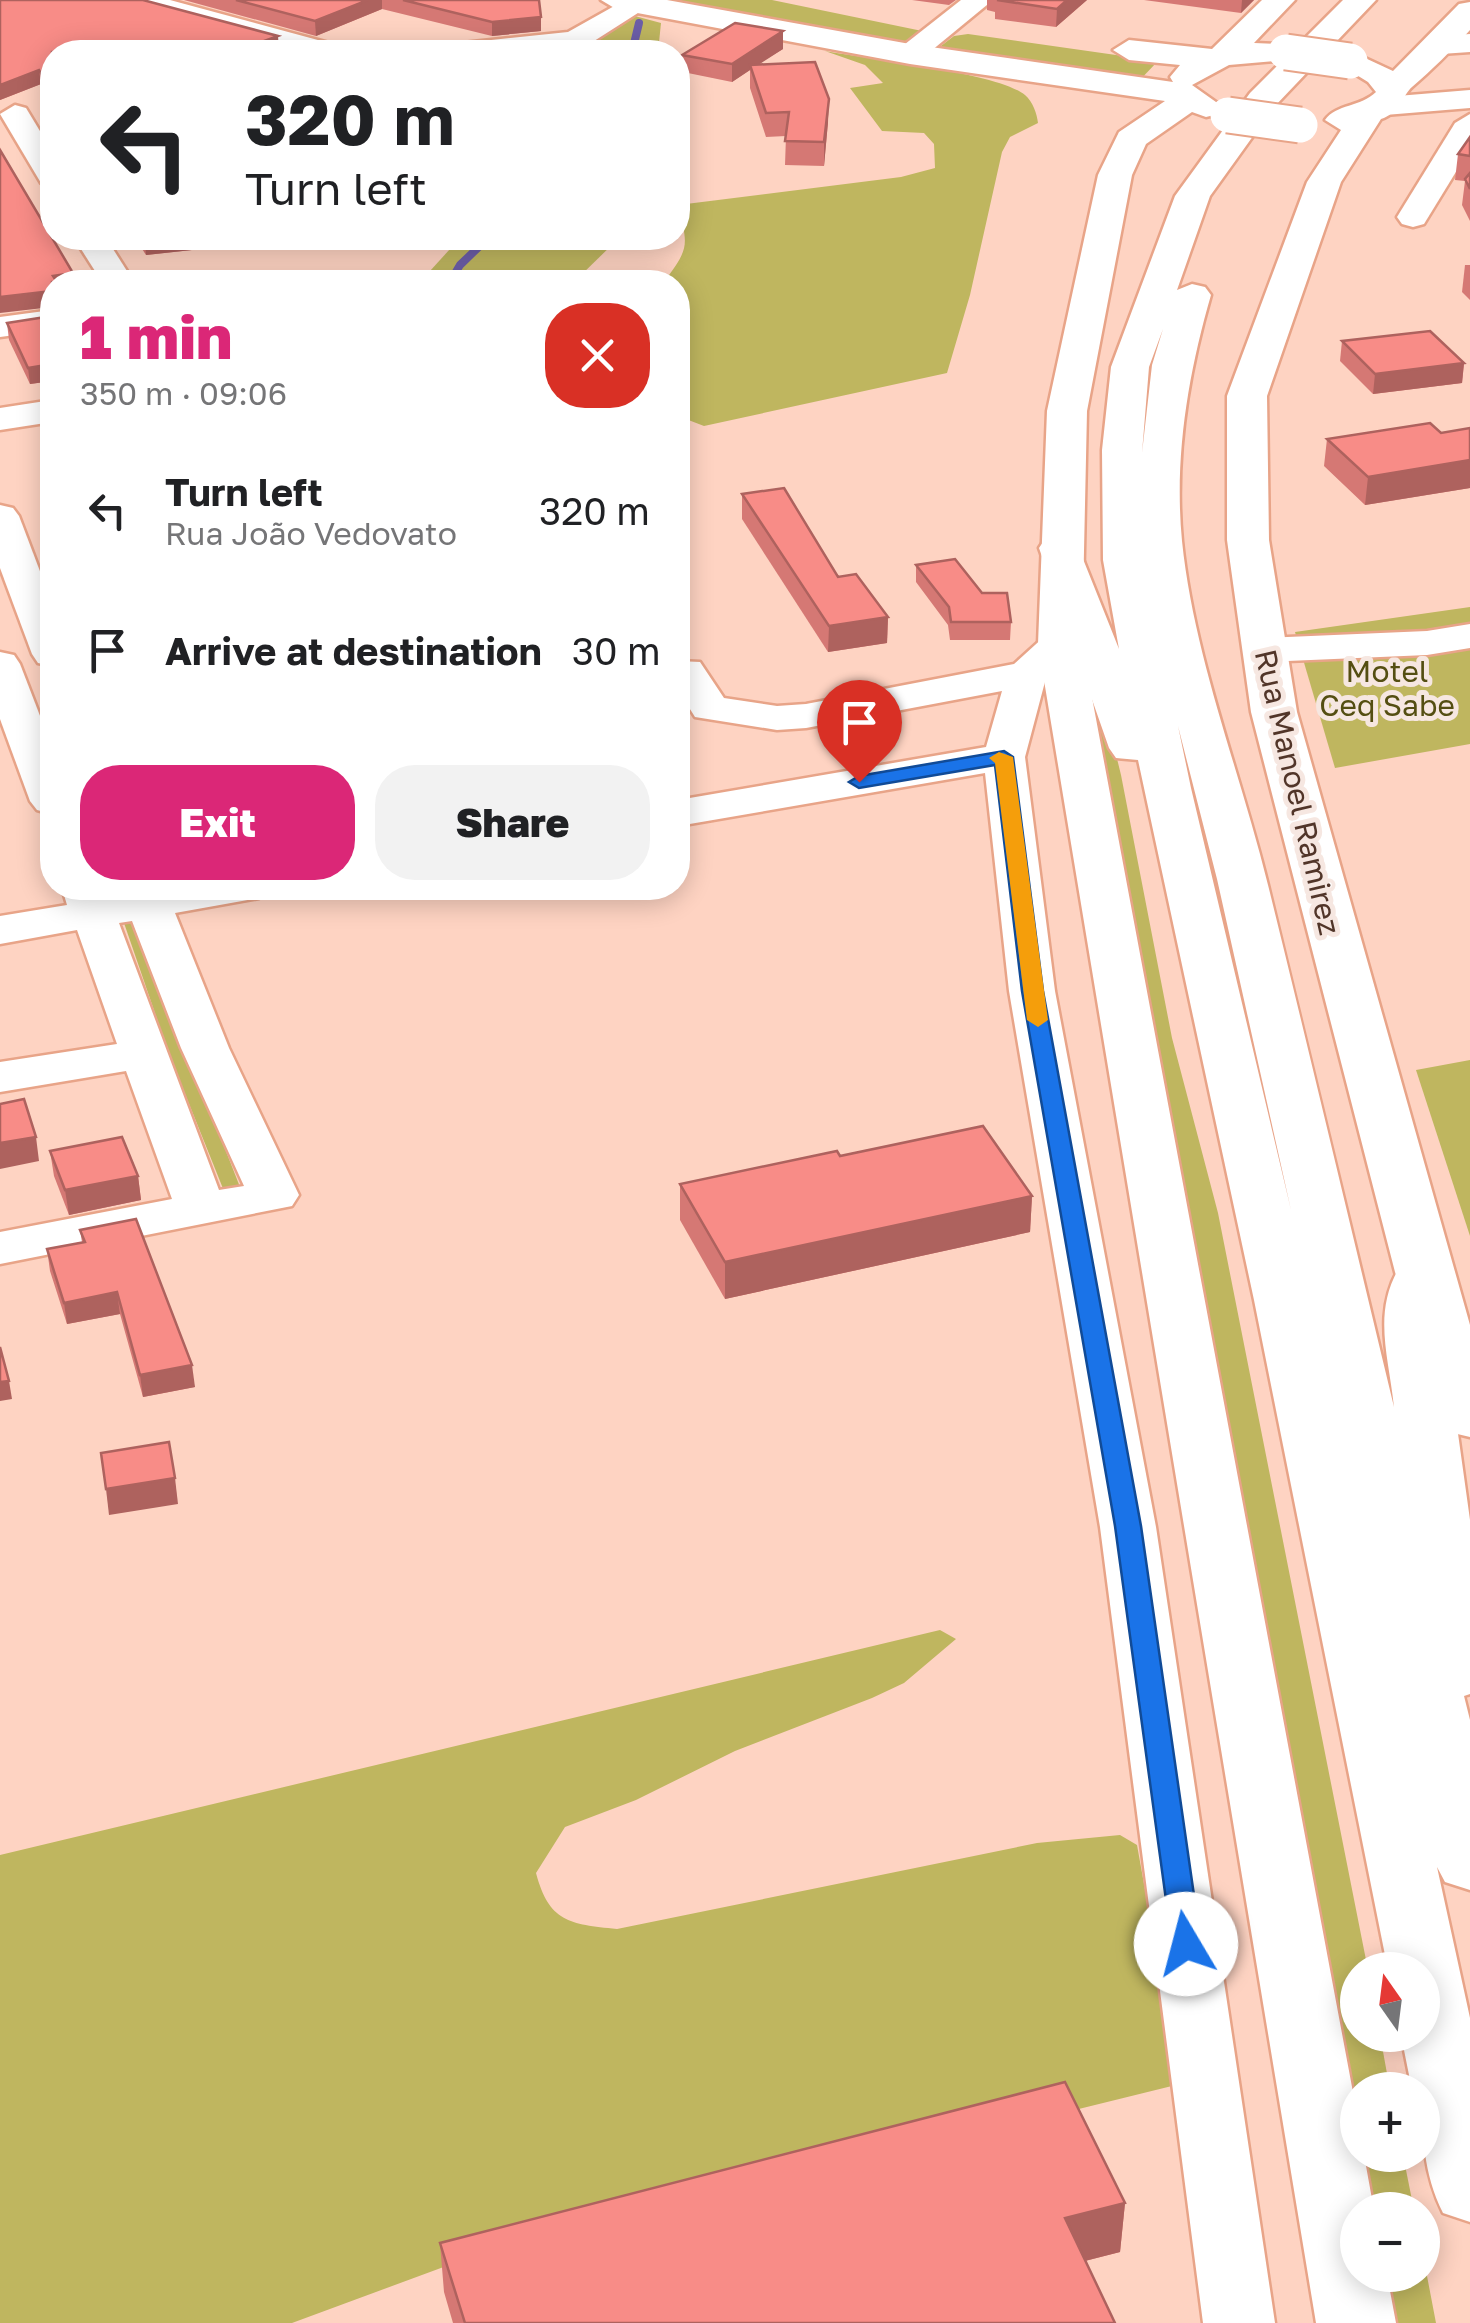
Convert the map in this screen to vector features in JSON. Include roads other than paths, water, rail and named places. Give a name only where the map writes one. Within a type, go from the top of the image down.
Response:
[{"type":"main road","points":[[1190,96],[1184,84],[1187,74],[1218,58],[1280,0]]},
{"type":"main road","points":[[1361,0],[1262,100],[1193,196],[1130,367],[1122,450],[1124,560],[1167,788],[1283,1300],[1470,2191]]},
{"type":"main road","points":[[1395,0],[1259,148],[1232,189],[1204,256],[1171,365],[1160,477],[1161,542],[1175,627],[1242,879],[1470,1864]]},
{"type":"main road","points":[[627,2],[910,54],[1190,96],[1228,115],[1300,124],[1384,98],[1455,44],[1470,11]]},
{"type":"main road","points":[[909,18],[948,26],[982,16]]},
{"type":"main road","points":[[1097,47],[1218,58],[1286,52],[1350,62],[1380,74],[1384,98]]},
{"type":"main road","points":[[1007,70],[1094,104],[1116,119],[1132,139]]},
{"type":"main road","points":[[1190,96],[1132,139],[1115,174],[1068,411],[1060,548],[1044,659],[1328,2154],[1356,2323]]},
{"type":"main road","name":"Rua Manoel Ramirez","points":[[1384,98],[1324,182],[1248,396],[1248,540],[1263,650],[1284,749],[1424,1272],[1470,1418]]},
{"type":"main road","points":[[1060,548],[1138,768],[1167,788]]},
{"type":"main road","points":[[1424,1272],[1410,1304],[1457,1661],[1438,1722]]},
{"type":"street","points":[[138,0],[286,40]]},
{"type":"street","points":[[585,40],[627,2]]},
{"type":"street","points":[[910,54],[948,26]]},
{"type":"street","points":[[0,84],[26,109],[40,145]]},
{"type":"street","points":[[1384,98],[1470,97]]},
{"type":"street","points":[[1412,217],[1470,124]]},
{"type":"street","points":[[0,327],[40,322]]},
{"type":"street","points":[[0,420],[40,413]]},
{"type":"street","points":[[1,524],[40,621]]},
{"type":"street","points":[[1263,650],[1427,643],[1470,636]]},
{"type":"street","points":[[0,647],[40,646]]},
{"type":"street","points":[[690,677],[710,708],[777,718],[1044,659]]},
{"type":"street","points":[[1044,659],[1004,757],[1032,991],[1128,1526],[1239,2323]]},
{"type":"street","points":[[0,664],[40,761]]},
{"type":"street","points":[[690,811],[1004,757]]},
{"type":"street","points":[[0,781],[40,783]]},
{"type":"street","points":[[0,1248],[274,1195],[213,1064],[147,900]]},
{"type":"street","points":[[0,930],[88,901],[201,1210]]},
{"type":"street","points":[[0,1077],[144,1054]]},
{"type":"waterway","points":[[635,40],[639,23]]},
{"type":"waterway","points":[[457,270],[476,250]]},
{"type":"park label","name":"Motel Ceq Sabe","points":[[1387,688]]}]
